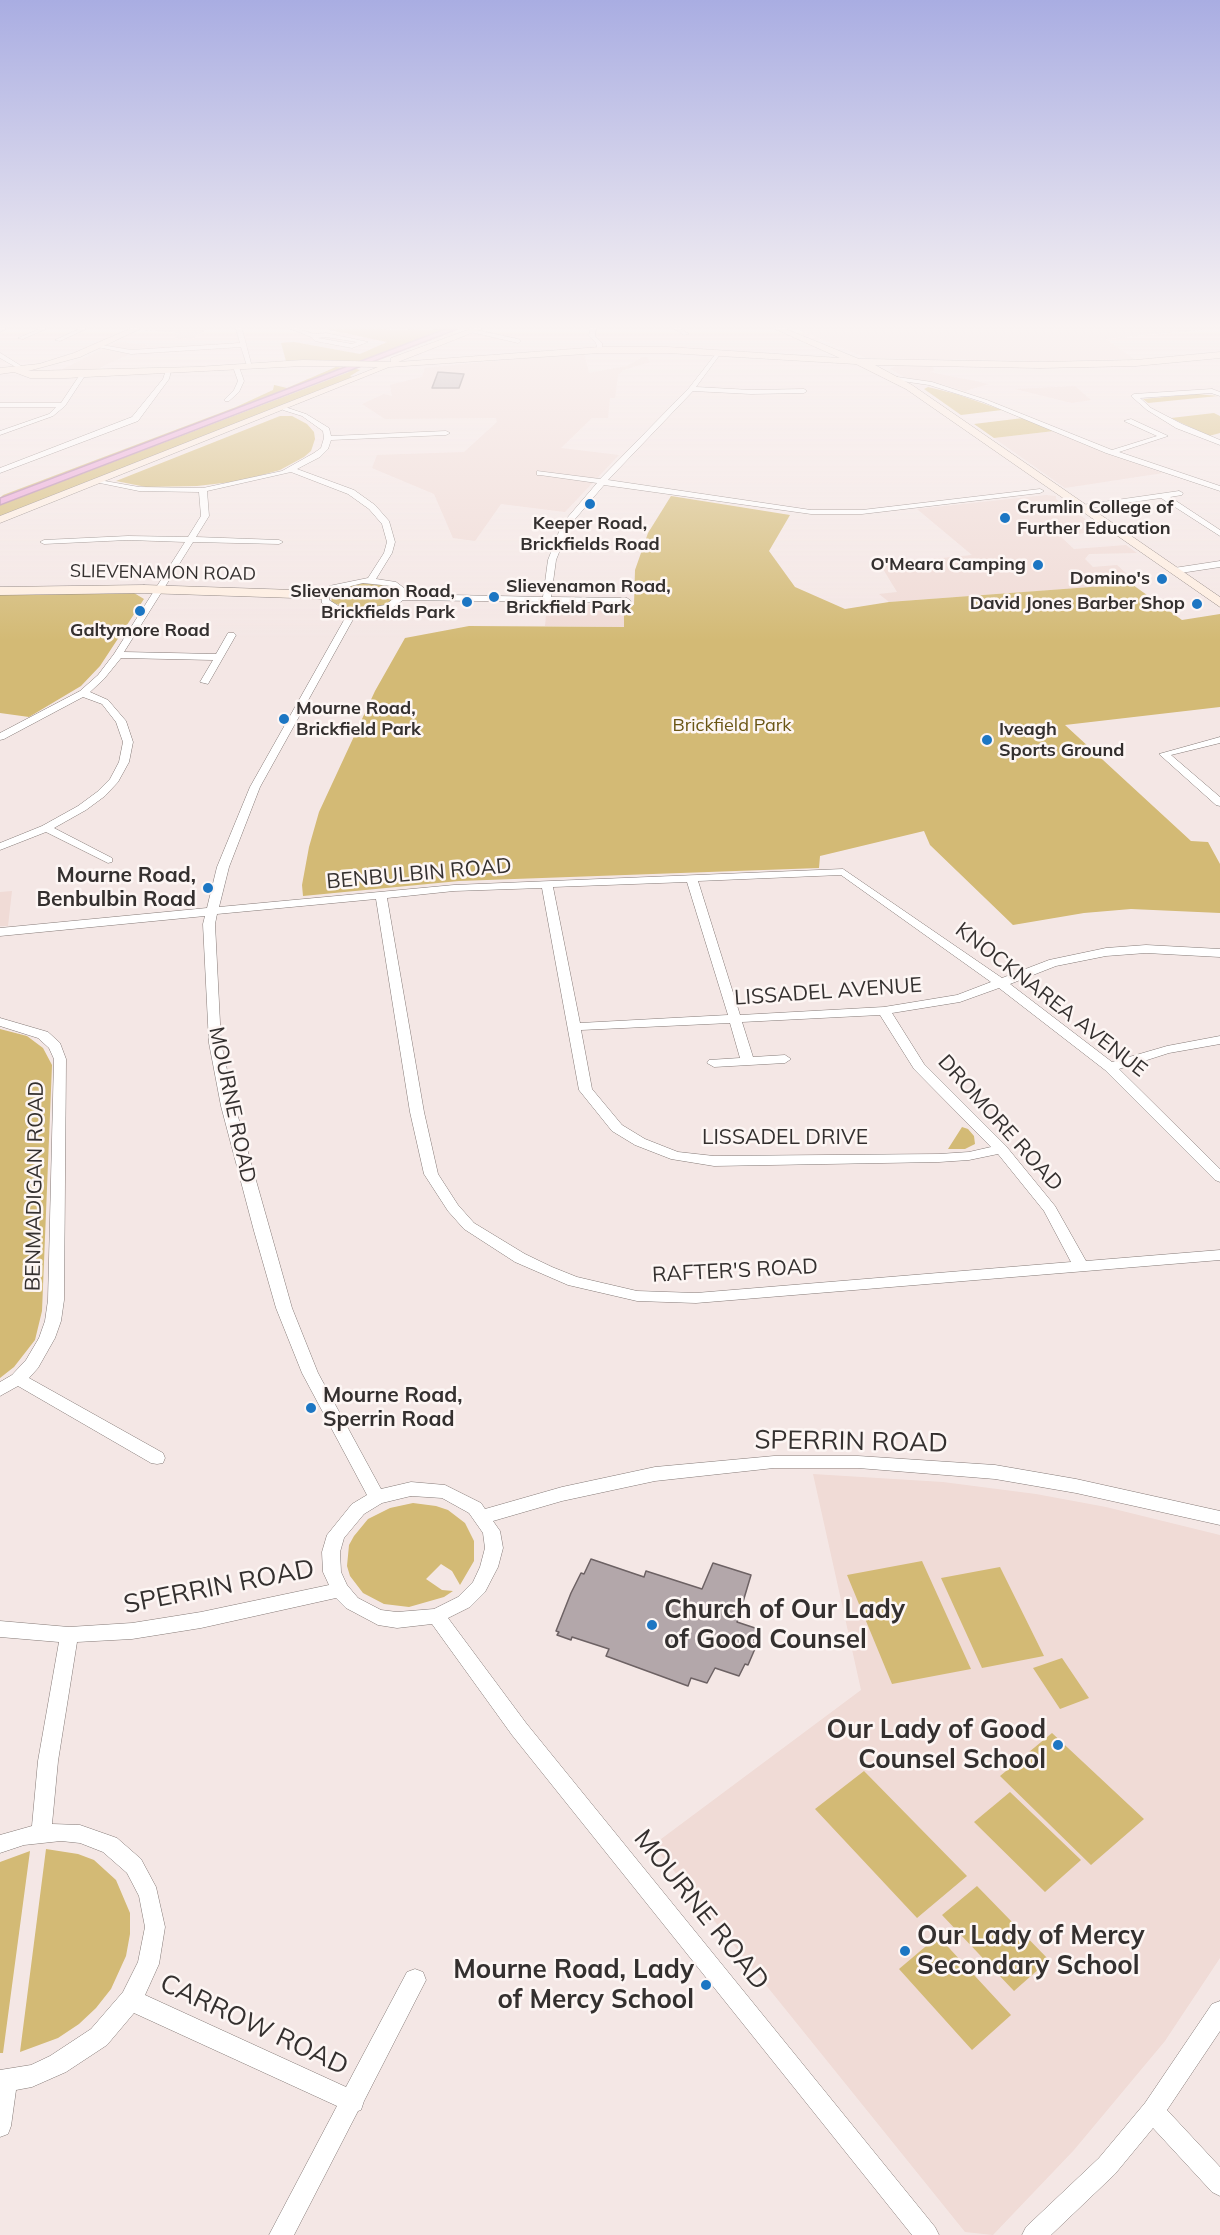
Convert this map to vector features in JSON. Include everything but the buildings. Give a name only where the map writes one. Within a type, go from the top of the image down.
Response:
[{"type":"main road","points":[[0,520],[223,433]]},
{"type":"main road","points":[[976,433],[1220,603]]},
{"type":"main road","name":"SLIEVENAMON ROAD","points":[[0,591],[158,589],[325,595]]},
{"type":"street","points":[[0,471],[98,433]]},
{"type":"street","points":[[99,482],[139,489],[203,490],[271,477],[293,470],[324,449],[328,438],[327,433]]},
{"type":"street","points":[[328,438],[439,433]]},
{"type":"street","points":[[547,598],[552,560],[560,536],[575,512],[649,433]]},
{"type":"street","points":[[1066,433],[1112,452],[1220,489]]},
{"type":"street","points":[[1112,452],[1164,436],[1158,433]]},
{"type":"street","points":[[1197,433],[1220,443]]},
{"type":"street","points":[[293,470],[351,492],[372,507],[386,523],[391,542],[388,553],[371,580]]},
{"type":"street","points":[[540,472],[775,508],[838,513],[1040,491]]},
{"type":"street","points":[[1207,484],[1220,480]]},
{"type":"street","points":[[0,738],[83,693],[101,677],[118,655],[205,516],[203,490]]},
{"type":"street","points":[[1082,507],[1179,493]]},
{"type":"street","points":[[1162,495],[1220,534]]},
{"type":"street","points":[[44,542],[86,538],[279,542]]},
{"type":"street","points":[[1174,571],[1220,564]]},
{"type":"street","points":[[401,597],[401,590],[393,584],[371,580],[338,585],[325,595],[325,601],[333,607],[353,612],[388,607],[401,597],[627,601]]},
{"type":"street","name":"MOURNE ROAD","points":[[353,612],[255,787],[223,867],[210,912],[215,1043],[228,1106],[261,1231],[284,1308],[310,1373],[377,1497]]},
{"type":"street","points":[[205,682],[231,635]]},
{"type":"street","points":[[118,655],[217,657]]},
{"type":"street","points":[[0,847],[46,828],[101,794],[114,780],[128,751],[125,731],[113,709],[98,698],[83,693]]},
{"type":"street","points":[[1220,740],[1164,754],[1220,803]]},
{"type":"street","points":[[46,828],[108,860]]},
{"type":"street","name":"BENBULBIN ROAD","points":[[0,932],[454,888],[843,872]]},
{"type":"street","name":"KNOCKNAREA AVENUE","points":[[843,872],[1001,983],[1110,1067],[1220,1177]]},
{"type":"street","points":[[692,880],[737,1019],[748,1061]]},
{"type":"street","name":"LISSADEL DRIVE","points":[[547,884],[583,1078],[592,1098],[617,1128],[640,1142],[676,1156],[714,1161],[906,1159],[969,1156],[1001,1149]]},
{"type":"street","name":"RAFTER'S ROAD","points":[[381,896],[417,1112],[431,1174],[453,1208],[469,1226],[520,1258],[573,1281],[637,1296],[670,1298],[1220,1255]]},
{"type":"street","name":"LISSADEL AVENUE","points":[[574,1027],[884,1011],[947,1002],[1053,963],[1106,952],[1146,950],[1220,953]]},
{"type":"street","name":"DROMORE ROAD","points":[[884,1011],[919,1066],[1001,1149],[1050,1209],[1081,1266]]},
{"type":"street","name":"BENMADIGAN ROAD","points":[[0,1022],[43,1035],[55,1046],[60,1059],[56,1300],[47,1338],[32,1364],[18,1380],[0,1390]]},
{"type":"street","points":[[1110,1067],[1167,1050],[1220,1040]]},
{"type":"street","points":[[714,1063],[785,1059]]},
{"type":"street","points":[[18,1380],[157,1458]]},
{"type":"street","name":"SPERRIN ROAD","points":[[483,1517],[562,1494],[655,1474],[774,1462],[858,1462],[995,1472],[1076,1486],[1220,1518]]},
{"type":"street","points":[[411,1489],[445,1492],[460,1498],[483,1517],[490,1531],[494,1548],[489,1567],[479,1587],[464,1602],[436,1616],[397,1620],[378,1617],[352,1603],[340,1590],[332,1572],[332,1552],[336,1535],[358,1509],[377,1497],[411,1489]]},
{"type":"street","name":"SPERRIN ROAD","points":[[0,1629],[69,1635],[157,1628],[340,1590]]},
{"type":"street","name":"MOURNE ROAD","points":[[436,1616],[519,1729],[927,2235]]},
{"type":"street","points":[[41,1833],[48,1761],[69,1635]]},
{"type":"street","name":"CARROW ROAD","points":[[0,1844],[41,1833],[80,1834],[110,1845],[134,1866],[149,1894],[154,1927],[148,1964],[131,2000],[99,2037],[67,2059],[32,2076],[3,2082],[0,2126]]},
{"type":"street","name":"CARROW ROAD","points":[[281,2235],[416,1980]]},
{"type":"street","name":"CARROW ROAD","points":[[131,2000],[353,2102]]},
{"type":"street","points":[[1034,2235],[1107,2166],[1153,2111],[1220,2012]]},
{"type":"street","points":[[1153,2111],[1220,2184]]},
{"type":"shaded area","points":[[170,433],[187,433],[0,505],[0,498]]},
{"type":"shaded area","points":[[485,433],[576,433],[561,448],[619,455],[565,512],[501,504],[475,541],[453,538],[434,494],[372,468],[377,455],[464,452]]},
{"type":"shaded area","points":[[1059,433],[1163,473],[1065,488],[994,438]]},
{"type":"shaded area","points":[[1046,495],[1056,496],[1056,499],[1103,531],[1060,536],[1074,549],[1126,545],[1137,553],[1089,554],[1085,559],[1093,567],[1117,565],[1127,574],[1117,576],[1122,580],[1105,586],[889,602],[879,594],[897,592],[880,564],[972,555],[917,509]]},
{"type":"shaded area","points":[[547,604],[624,605],[624,627],[545,626]]},
{"type":"shaded area","points":[[12,891],[8,926],[0,926],[0,892]]},
{"type":"shaded area","points":[[813,1474],[943,1482],[1036,1494],[1106,1507],[1220,1535],[1220,1958],[1165,2041],[1074,2150],[993,2235],[965,2232],[653,1845],[861,1690]]},
{"type":"green space","points":[[166,433],[172,433],[0,498]]},
{"type":"green space","points":[[188,433],[211,433],[0,517],[0,505]]},
{"type":"green space","points":[[236,433],[314,433],[315,439],[311,451],[304,457],[280,470],[240,481],[197,486],[146,487],[116,481]]},
{"type":"green space","points":[[987,433],[1034,433],[994,438]]},
{"type":"green space","name":"Brickfield Park","points":[[671,496],[790,515],[769,551],[795,587],[845,609],[889,602],[1104,586],[1126,580],[1182,620],[1220,614],[1220,707],[1065,725],[1191,841],[1208,842],[1220,864],[1220,913],[1131,909],[1084,913],[1013,925],[930,845],[924,831],[820,856],[819,868],[459,881],[303,896],[302,885],[309,847],[319,812],[375,691],[405,638],[469,626],[624,627],[624,605],[634,605],[635,570],[648,533]]},
{"type":"green space","points":[[363,582],[386,585],[397,592],[390,596],[392,601],[377,608],[350,609],[331,602],[333,591],[339,587]]},
{"type":"green space","points":[[134,593],[144,599],[100,666],[81,686],[29,717],[0,713],[0,595]]},
{"type":"green space","points":[[0,1029],[27,1036],[43,1048],[52,1065],[42,1311],[35,1340],[14,1367],[0,1378]]},
{"type":"green space","points":[[962,1127],[968,1129],[974,1136],[975,1144],[965,1149],[948,1149]]},
{"type":"green space","points":[[413,1503],[448,1510],[465,1523],[474,1541],[474,1561],[460,1585],[452,1571],[441,1564],[426,1579],[442,1590],[453,1591],[444,1597],[409,1607],[384,1604],[363,1593],[350,1576],[347,1566],[349,1545],[368,1519],[390,1508]]},
{"type":"green space","points":[[922,1561],[971,1669],[892,1684],[847,1575]]},
{"type":"green space","points":[[1000,1567],[1044,1656],[982,1668],[941,1578]]},
{"type":"green space","points":[[1062,1658],[1089,1698],[1060,1709],[1033,1668]]},
{"type":"green space","points":[[1052,1733],[1144,1819],[1091,1865],[1000,1776]]},
{"type":"green space","points":[[864,1771],[967,1876],[917,1918],[815,1809]]},
{"type":"green space","points":[[1010,1792],[1081,1860],[1045,1892],[974,1822]]},
{"type":"green space","points":[[46,1849],[78,1854],[94,1860],[116,1880],[130,1913],[130,1934],[126,1956],[111,1989],[96,2008],[79,2024],[58,2038],[20,2052]]},
{"type":"green space","points":[[30,1851],[3,2053],[0,2053],[0,1862]]},
{"type":"green space","points":[[977,1886],[1049,1960],[1014,1991],[942,1915]]},
{"type":"green space","points":[[938,1936],[1011,2015],[972,2050],[899,1969]]},
{"type":"place","name":"Keeper Road, Brickfields Road","points":[[590,504]]},
{"type":"place","name":"Crumlin College of Further Education","points":[[1005,518]]},
{"type":"place","name":"O'Meara Camping","points":[[1038,565]]},
{"type":"place","name":"Domino's","points":[[1162,579]]},
{"type":"place","name":"Slievenamon Road, Brickfield Park","points":[[494,597]]},
{"type":"place","name":"Slievenamon Road, Brickfields Park","points":[[467,602]]},
{"type":"place","name":"David Jones Barber Shop","points":[[1197,604]]},
{"type":"place","name":"Galtymore Road","points":[[140,611]]},
{"type":"place","name":"Mourne Road, Brickfield Park","points":[[284,719]]},
{"type":"place","name":"Iveagh Sports Ground","points":[[987,740]]},
{"type":"place","name":"Mourne Road, Benbulbin Road","points":[[208,888]]},
{"type":"place","name":"Mourne Road, Sperrin Road","points":[[311,1408]]},
{"type":"place","name":"Church of Our Lady of Good Counsel","points":[[652,1625]]},
{"type":"place","name":"Our Lady of Good Counsel School","points":[[1058,1745]]},
{"type":"place","name":"Our Lady of Mercy Secondary School","points":[[905,1951]]},
{"type":"place","name":"Mourne Road, Lady of Mercy School","points":[[706,1985]]}]
